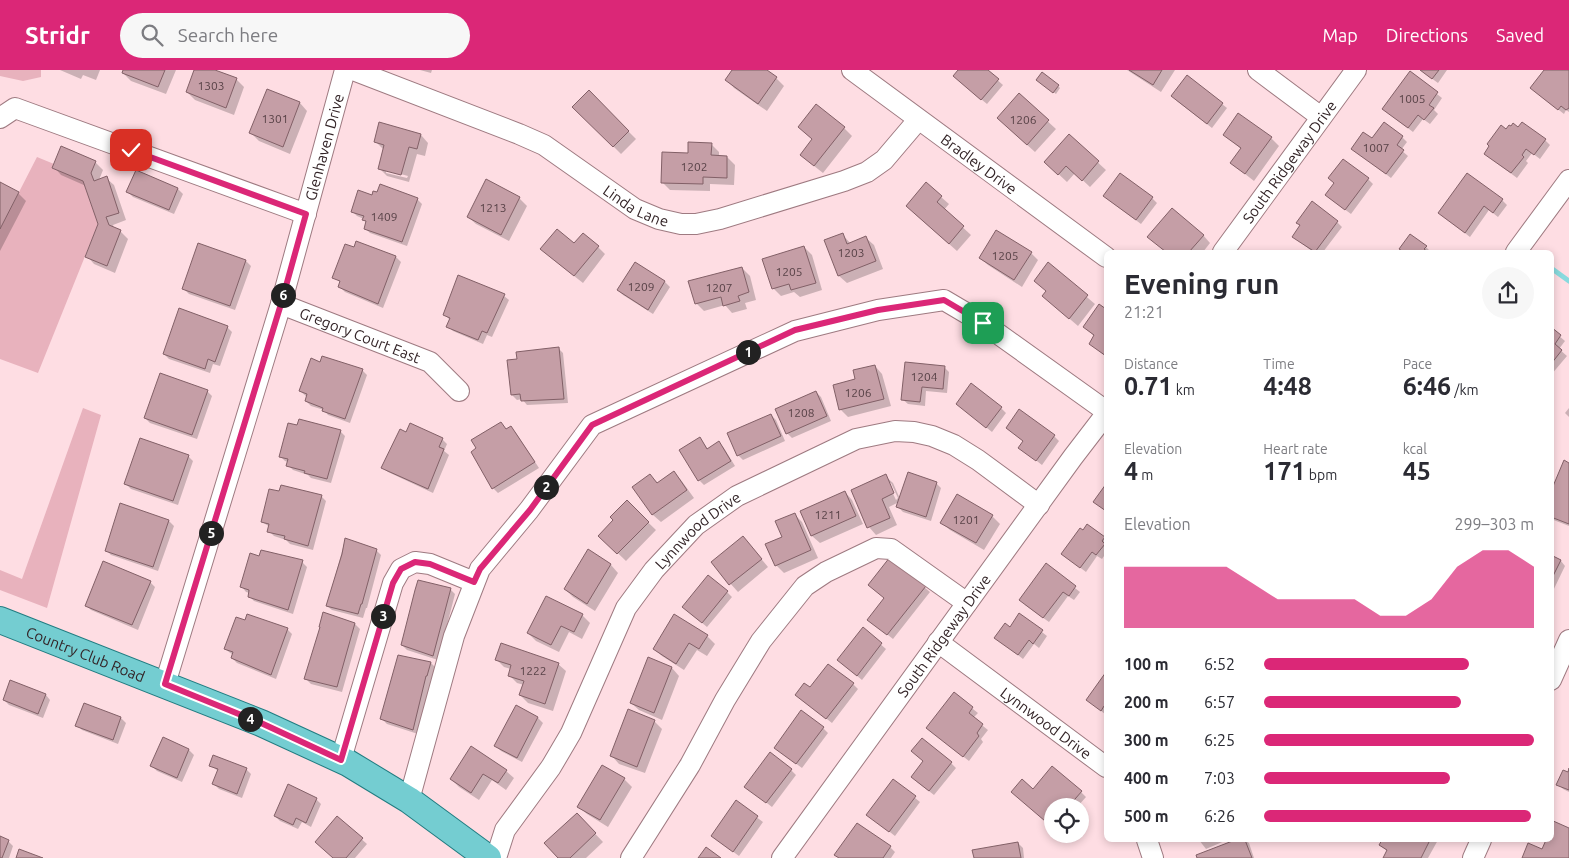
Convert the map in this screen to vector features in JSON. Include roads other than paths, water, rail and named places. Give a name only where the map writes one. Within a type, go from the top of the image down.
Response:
[{"type":"main road","name":"Country Club Road","points":[[0,620],[261,723],[341,760],[409,800],[488,858]]},
{"type":"street","name":"Glenhaven Drive","points":[[165,684],[281,304],[345,70]]},
{"type":"street","name":"Linda Lane","points":[[353,70],[510,130],[544,145],[635,209],[659,219],[680,224],[696,224],[720,219],[844,182],[867,172],[884,160],[918,120]]},
{"type":"street","name":"Bradley Drive","points":[[852,70],[1104,256]]},
{"type":"street","points":[[1258,70],[1321,117]]},
{"type":"street","name":"South Ridgeway Drive","points":[[1224,250],[1356,70]]},
{"type":"street","points":[[0,118],[15,108],[306,214]]},
{"type":"street","points":[[1517,250],[1569,180]]},
{"type":"street","points":[[409,800],[454,636],[480,569],[530,510],[592,425],[795,330],[878,310],[944,300],[983,323],[1104,411]]},
{"type":"street","name":"Gregory Court East","points":[[281,304],[430,362],[459,391]]},
{"type":"street","name":"South Ridgeway Drive","points":[[782,858],[1104,415]]},
{"type":"street","name":"Lynnwood Drive","points":[[496,858],[505,830],[551,766],[571,733],[626,608],[654,570],[696,525],[737,496],[856,439],[895,431],[914,432],[954,444],[1039,506]]},
{"type":"street","points":[[631,858],[690,765],[725,700],[761,641],[805,586],[826,572],[876,548],[891,548],[967,603]]},
{"type":"street","points":[[341,760],[393,583],[401,569],[415,562],[430,564],[474,582]]},
{"type":"street","points":[[1554,673],[1569,640]]},
{"type":"street","name":"Lynnwood Drive","points":[[938,642],[1104,766]]},
{"type":"street","points":[[1473,858],[1480,842]]},
{"type":"waterway","points":[[1554,270],[1569,281]]}]
